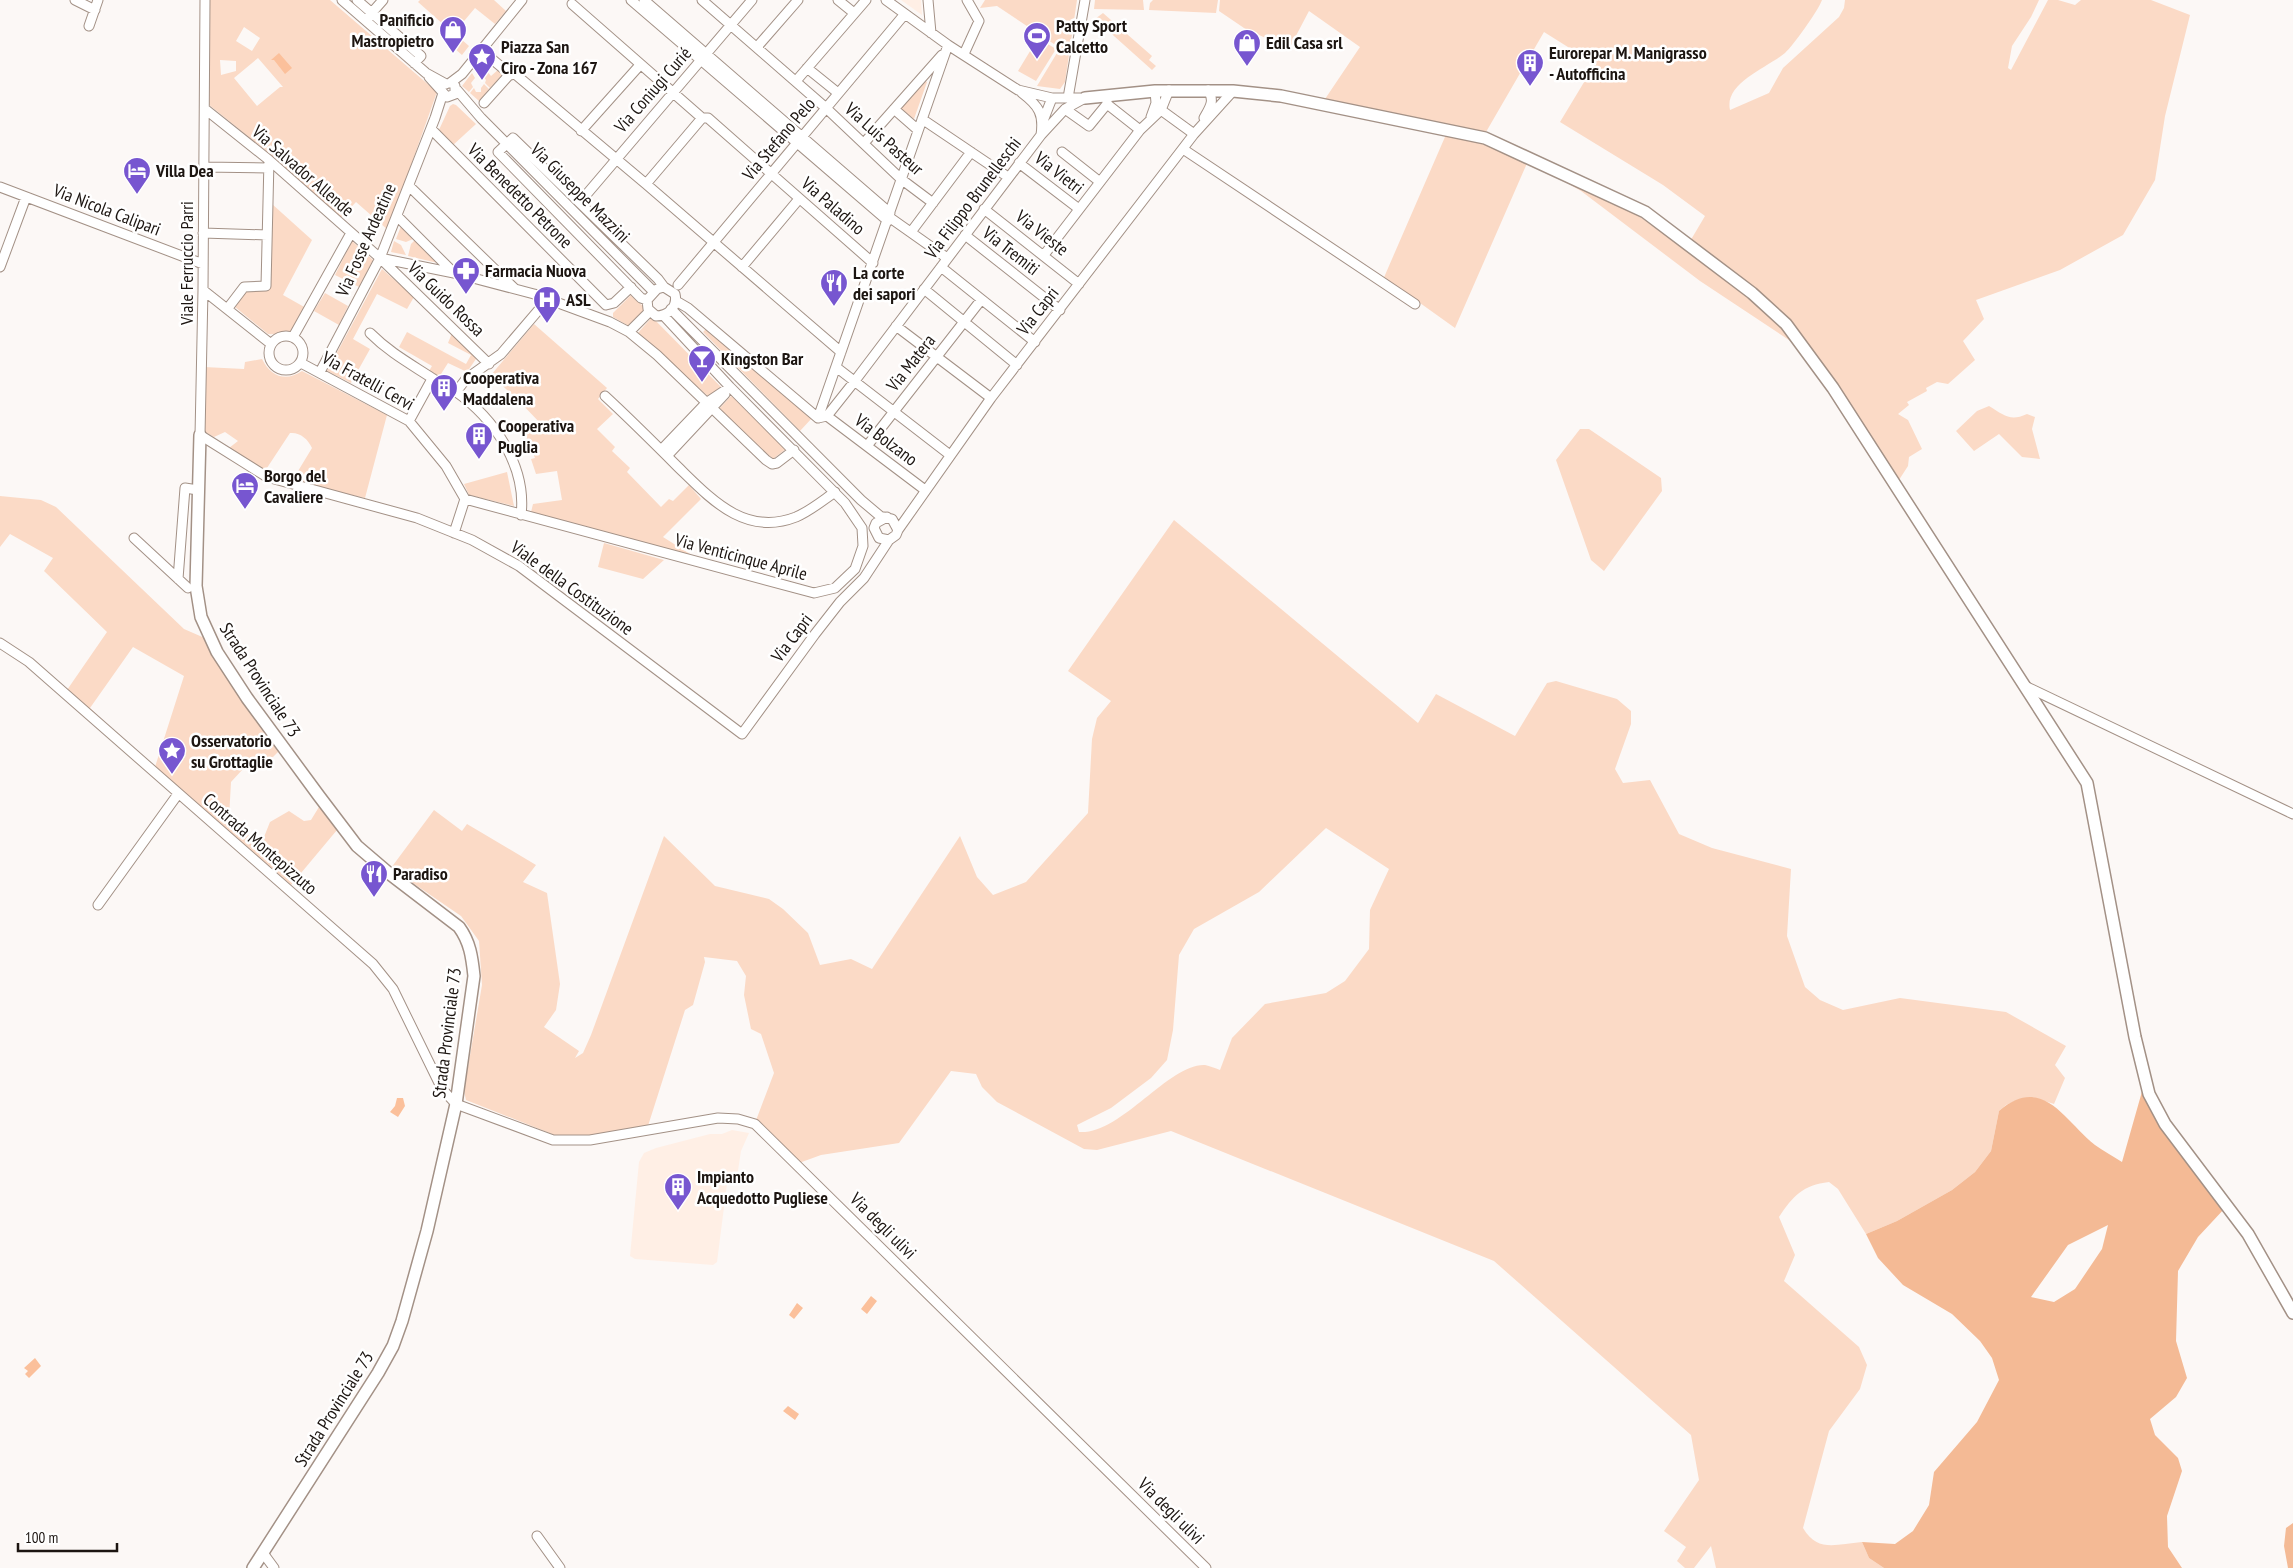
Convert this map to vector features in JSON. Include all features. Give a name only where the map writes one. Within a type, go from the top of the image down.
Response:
[{"type":"main road","points":[[1085,98],[1107,99],[1169,90],[1233,91],[1281,96],[1485,138],[1645,212],[1752,293],[1786,324],[1833,388],[2087,783],[2135,1037],[2151,1100],[2165,1124],[2248,1234],[2293,1313]]},
{"type":"main road","name":"Strada Provinciale 73","points":[[200,435],[197,603],[206,630],[217,652],[246,698],[357,846],[391,875],[450,918],[466,937],[472,956],[474,976],[456,1104],[427,1231],[402,1321],[393,1346],[378,1373],[254,1568]]},
{"type":"street","points":[[76,0],[95,10]]},
{"type":"street","points":[[89,26],[98,0]]},
{"type":"street","name":"Viale Ferruccio Parri","points":[[200,435],[204,264],[205,0]]},
{"type":"street","points":[[342,0],[368,16]]},
{"type":"street","points":[[357,0],[368,16]]},
{"type":"street","points":[[368,16],[383,0]]},
{"type":"street","points":[[449,90],[522,0]]},
{"type":"street","points":[[631,0],[703,56]]},
{"type":"street","points":[[644,0],[703,56],[889,217],[947,258]]},
{"type":"street","name":"Via Luis Pasteur","points":[[702,0],[796,81],[901,179],[933,202]]},
{"type":"street","name":"Via Coniugi Curié","points":[[580,202],[752,0]]},
{"type":"street","points":[[758,47],[798,0]]},
{"type":"street","points":[[838,0],[854,13]]},
{"type":"street","points":[[796,81],[866,0]]},
{"type":"street","points":[[886,0],[904,15],[931,32],[946,48],[964,54],[1018,90],[1036,107],[1043,121]]},
{"type":"street","points":[[928,0],[931,32]]},
{"type":"street","points":[[964,54],[979,21],[967,0]]},
{"type":"street","points":[[1068,98],[1085,0]]},
{"type":"street","name":"Via Paladino","points":[[572,4],[702,118],[708,118],[873,263]]},
{"type":"street","name":"Via Stefano Pelo","points":[[671,293],[904,15]]},
{"type":"street","name":"Via Giuseppe Mazzini","points":[[368,16],[414,63],[449,90],[508,143],[654,292]]},
{"type":"street","points":[[864,143],[946,48]]},
{"type":"street","points":[[822,417],[841,352],[946,48]]},
{"type":"street","points":[[481,50],[510,74],[515,74],[841,352]]},
{"type":"street","points":[[581,131],[640,65]]},
{"type":"street","name":"Via Luis Pasteur","points":[[807,68],[838,93]]},
{"type":"street","points":[[484,103],[510,74]]},
{"type":"street","name":"Via Fosse Ardeatine","points":[[320,372],[380,258],[435,118],[449,90]]},
{"type":"street","points":[[1018,90],[1055,98],[1085,98]]},
{"type":"street","points":[[1044,255],[1140,130],[1161,110],[1169,90]]},
{"type":"street","name":"Via Capri","points":[[1196,132],[1212,103],[1212,96],[1208,90]]},
{"type":"street","points":[[1151,118],[1156,103],[1155,91]]},
{"type":"street","name":"Via Capri","points":[[742,734],[840,602],[864,578],[991,398],[1196,132],[1233,91]]},
{"type":"street","points":[[1054,121],[1058,113],[1055,98]]},
{"type":"street","name":"Via Filippo Brunelleschi","points":[[1041,135],[1043,121],[1055,98]]},
{"type":"street","name":"Via Filippo Brunelleschi","points":[[822,417],[854,382],[1041,135],[1072,103],[1085,98]]},
{"type":"street","points":[[1065,109],[1089,126],[1107,99],[1140,130]]},
{"type":"street","name":"Via Salvador Allende","points":[[205,108],[380,258]]},
{"type":"street","points":[[894,109],[918,130]]},
{"type":"street","points":[[1161,110],[1196,132]]},
{"type":"street","points":[[646,184],[702,118]]},
{"type":"street","points":[[922,119],[1008,177]]},
{"type":"street","name":"Via Benedetto Petrone","points":[[431,129],[606,305],[614,303],[631,286]]},
{"type":"street","name":"Via Bolzano","points":[[508,143],[513,138],[688,308],[822,417],[867,446],[923,492]]},
{"type":"street","points":[[508,143],[498,152],[641,298],[647,300]]},
{"type":"street","points":[[1183,149],[1414,304]]},
{"type":"street","points":[[911,232],[971,152]]},
{"type":"street","points":[[1062,152],[1100,182]]},
{"type":"street","name":"Via Vietri","points":[[1019,163],[1079,209]]},
{"type":"street","points":[[204,167],[269,164],[266,286],[244,287],[228,308]]},
{"type":"street","points":[[409,186],[516,290]]},
{"type":"street","name":"Via Nicola Calipari","points":[[0,187],[204,264]]},
{"type":"street","name":"Via Nicola Calipari","points":[[0,267],[26,197]]},
{"type":"street","points":[[742,267],[799,198]]},
{"type":"street","name":"Via Vieste","points":[[984,209],[1080,284]]},
{"type":"street","points":[[397,216],[454,273]]},
{"type":"street","points":[[204,233],[267,235]]},
{"type":"street","points":[[293,337],[351,233]]},
{"type":"street","name":"Via Tremiti","points":[[965,235],[1060,310]]},
{"type":"street","points":[[380,258],[454,273],[548,299],[589,313],[629,332],[772,464],[777,463],[794,450]]},
{"type":"street","name":"Via Guido Rossa","points":[[380,258],[489,364]]},
{"type":"street","points":[[940,267],[1035,342]]},
{"type":"street","points":[[924,289],[1017,365]]},
{"type":"street","points":[[203,290],[271,344]]},
{"type":"street","points":[[647,300],[654,292],[671,293],[671,309],[861,500],[880,516],[889,518],[898,530]]},
{"type":"street","points":[[456,392],[466,379],[501,354],[548,299]]},
{"type":"street","points":[[647,300],[650,312],[656,316],[664,316],[671,309]]},
{"type":"street","name":"Via Matera","points":[[867,446],[981,300]]},
{"type":"street","points":[[629,332],[650,312]]},
{"type":"street","name":"Via Venticinque Aprile","points":[[465,499],[814,593],[835,588],[855,569],[862,546],[862,528],[835,492],[730,387],[664,316]]},
{"type":"street","points":[[896,326],[991,398]]},
{"type":"street","points":[[370,333],[386,350],[456,392],[486,420],[510,453],[521,495],[520,515]]},
{"type":"street","points":[[281,336],[293,337],[300,342],[303,350],[300,363],[290,370],[282,370],[274,366],[268,356],[271,344],[281,336]]},
{"type":"street","name":"Via Fratelli Cervi","points":[[300,363],[409,421],[446,466],[465,499]]},
{"type":"street","points":[[836,367],[950,455]]},
{"type":"street","points":[[409,421],[432,379]]},
{"type":"street","points":[[664,453],[730,387]]},
{"type":"street","points":[[605,396],[715,504],[745,518],[762,521],[796,517],[835,492]]},
{"type":"street","name":"Viale della Costituzione","points":[[200,435],[267,477],[417,518],[454,533],[520,566],[742,734]]},
{"type":"street","points":[[178,579],[185,488],[198,490]]},
{"type":"street","name":"Via Capri","points":[[872,565],[876,523],[899,516],[923,492]]},
{"type":"street","points":[[454,533],[465,499]]},
{"type":"street","points":[[861,500],[870,515],[875,531],[884,541],[889,540]]},
{"type":"street","points":[[134,538],[188,588]]},
{"type":"street","name":"Contrada Montepizzuto","points":[[0,643],[29,662],[373,964],[393,990],[442,1089],[456,1104]]},
{"type":"street","points":[[2024,686],[2293,814]]},
{"type":"street","points":[[98,905],[178,794]]},
{"type":"street","name":"Via degli ulivi","points":[[456,1104],[553,1140],[590,1140],[718,1118],[738,1118],[755,1124],[1206,1568]]},
{"type":"street","points":[[537,1536],[560,1568]]},
{"type":"street","points":[[263,1553],[274,1568]]},
{"type":"shaded area","points":[[210,0],[330,0],[437,92],[388,230],[356,202],[340,219],[265,150],[208,104]],"holes":[[[244,27],[260,38],[252,51],[236,41]],[[258,58],[283,87],[280,87],[257,106],[234,78]],[[220,60],[236,61],[236,71],[221,75]]]},
{"type":"shaded area","points":[[420,0],[494,0],[506,11],[495,24],[475,8],[454,33],[469,46],[462,55],[446,41],[453,33],[418,2]]},
{"type":"shaded area","points":[[901,0],[921,0],[922,15]]},
{"type":"shaded area","points":[[985,0],[1077,0],[1065,82],[1060,89],[1037,86],[1060,48],[997,6],[980,8]]},
{"type":"shaded area","points":[[1095,0],[1143,0],[1144,10],[1094,9]]},
{"type":"shaded area","points":[[1153,0],[1218,0],[1216,13],[1149,10],[1150,3]]},
{"type":"shaded area","points":[[1220,0],[1822,0],[1805,28],[1785,53],[1740,84],[1730,100],[1730,110],[1769,93],[1783,68],[1839,17],[1844,8],[1845,0],[2039,0],[2031,17],[2012,46],[2008,68],[2011,70],[2048,0],[2058,0],[2075,5],[2081,0],[2151,0],[2190,15],[2165,116],[2155,180],[2123,235],[2060,270],[1976,300],[1984,319],[1963,341],[1975,360],[1948,384],[1937,382],[1926,388],[1927,391],[1907,402],[1909,405],[1898,414],[1908,420],[1922,449],[1909,457],[1908,466],[1897,483],[1793,329],[1689,243],[1705,216],[1663,185],[1560,122],[1595,64],[1544,32],[1486,132],[1325,99],[1360,47],[1309,11],[1289,49],[1244,28],[1219,11]]},
{"type":"shaded area","points":[[1103,13],[1152,56],[1149,60],[1156,66],[1152,70],[1095,19]]},
{"type":"shaded area","name":"Patty Sport Calcetto","points":[[1038,38],[1056,49],[1036,81],[1018,71]]},
{"type":"shaded area","points":[[279,53],[292,68],[285,74],[274,60],[271,60]]},
{"type":"shaded area","points":[[486,58],[492,63],[486,70],[491,76],[499,69],[504,73],[490,88],[485,83],[486,80],[481,74],[477,75],[475,70]]},
{"type":"shaded area","points":[[472,73],[475,78],[471,83],[473,87],[469,92],[462,86]]},
{"type":"shaded area","points":[[924,80],[927,82],[914,119],[900,108]]},
{"type":"shaded area","name":"Piazza San Ciro - Zona 167","points":[[484,84],[489,89],[479,101],[470,93],[474,88],[476,92],[481,92]]},
{"type":"shaded area","points":[[453,104],[476,124],[452,146],[438,132],[450,106]]},
{"type":"shaded area","points":[[1448,130],[1588,181],[1747,291],[1795,337],[1795,344],[1700,281],[1581,191],[1528,161],[1455,328],[1406,293],[1382,282]]},
{"type":"shaded area","points":[[272,204],[312,240],[283,295],[306,308],[293,331],[268,334],[235,307],[248,289],[270,289]]},
{"type":"shaded area","points":[[401,226],[413,239],[406,242],[396,239]]},
{"type":"shaded area","points":[[415,240],[438,263],[408,256],[411,244]]},
{"type":"shaded area","points":[[352,241],[373,260],[359,287],[335,275]]},
{"type":"shaded area","points":[[394,241],[401,245],[406,255],[391,252]]},
{"type":"shaded area","points":[[382,269],[414,297],[407,309],[377,294],[353,339],[370,349],[351,383],[327,371]]},
{"type":"shaded area","points":[[325,293],[348,306],[339,325],[314,311]]},
{"type":"shaded area","points":[[631,295],[646,309],[629,326],[613,317],[613,313]]},
{"type":"shaded area","points":[[652,317],[722,388],[709,397],[637,334]]},
{"type":"shaded area","points":[[534,324],[607,388],[598,399],[613,414],[597,429],[615,447],[612,451],[630,468],[627,472],[661,507],[669,499],[673,501],[689,485],[701,499],[663,537],[690,554],[687,556],[531,512],[533,504],[562,500],[557,471],[536,474],[531,459],[535,458],[525,434],[542,425],[491,375]]},
{"type":"shaded area","points":[[706,329],[812,418],[800,431],[703,332]]},
{"type":"shaded area","points":[[407,332],[466,364],[471,355],[448,343],[452,333],[478,356],[467,372],[448,363],[441,374],[437,375],[429,371],[432,366],[399,347]]},
{"type":"shaded area","points":[[262,359],[274,374],[285,377],[302,371],[387,415],[365,498],[292,481],[312,448],[306,439],[300,435],[290,433],[265,471],[229,448],[238,441],[225,432],[214,437],[205,432],[204,367],[244,369],[245,362]]},
{"type":"shaded area","points":[[732,395],[786,449],[773,459],[718,410]]},
{"type":"shaded area","points":[[1989,406],[2003,415],[2011,417],[2027,414],[2035,417],[2032,429],[2040,459],[2022,457],[1999,434],[1974,451],[1956,431],[1977,411]]},
{"type":"shaded area","points":[[1580,429],[1589,429],[1661,478],[1662,491],[1604,571],[1591,560],[1556,460]]},
{"type":"shaded area","points":[[507,472],[514,506],[469,495],[464,484]]},
{"type":"shaded area","points":[[0,496],[41,500],[56,507],[184,629],[207,639],[281,749],[273,757],[243,769],[231,782],[229,818],[238,830],[258,840],[264,837],[270,822],[289,811],[304,821],[311,820],[322,802],[337,830],[291,885],[155,767],[184,676],[133,647],[90,708],[113,730],[67,690],[107,632],[44,571],[53,558],[10,534],[0,547]]},
{"type":"shaded area","points":[[1174,520],[1418,723],[1436,694],[1515,736],[1547,683],[1556,681],[1617,699],[1631,711],[1631,724],[1615,769],[1623,783],[1650,780],[1679,834],[1712,848],[1791,869],[1787,936],[1805,987],[1820,1000],[1843,1010],[1900,998],[2006,1012],[2066,1046],[2055,1065],[2065,1078],[2054,1104],[2032,1097],[2017,1100],[2006,1105],[1999,1111],[1991,1151],[1975,1172],[1952,1190],[1897,1221],[1866,1234],[1838,1189],[1829,1182],[1805,1189],[1794,1197],[1779,1217],[1795,1255],[1784,1281],[1859,1347],[1867,1365],[1860,1389],[1829,1431],[1803,1528],[1809,1536],[1821,1544],[1836,1545],[1862,1542],[1869,1558],[1884,1568],[1716,1568],[1711,1546],[1694,1568],[1685,1568],[1677,1561],[1686,1547],[1664,1531],[1699,1480],[1691,1435],[1494,1261],[1171,1131],[1097,1150],[1084,1149],[997,1102],[982,1087],[976,1074],[951,1071],[899,1143],[821,1155],[799,1163],[755,1123],[774,1073],[761,1034],[751,1029],[744,995],[746,976],[737,961],[704,957],[705,962],[693,1005],[685,1010],[647,1129],[592,1137],[557,1136],[466,1100],[464,1091],[482,985],[479,941],[461,916],[391,868],[434,810],[462,831],[467,824],[536,865],[523,882],[547,893],[560,984],[556,1010],[544,1027],[579,1051],[575,1058],[583,1053],[591,1035],[664,836],[715,886],[769,899],[783,909],[808,933],[820,965],[851,959],[872,969],[960,836],[977,877],[993,895],[1026,882],[1088,813],[1092,739],[1097,718],[1111,701],[1068,671]],"holes":[[[1326,828],[1389,869],[1370,910],[1369,949],[1345,981],[1326,993],[1265,1004],[1232,1038],[1220,1070],[1205,1065],[1191,1067],[1160,1086],[1111,1123],[1095,1130],[1079,1132],[1077,1125],[1111,1108],[1151,1078],[1167,1060],[1173,1030],[1179,955],[1194,929],[1259,892]]]},
{"type":"shaded area","points":[[604,543],[664,560],[643,579],[598,567]]},
{"type":"shaded area","points":[[2143,1088],[2225,1208],[2198,1237],[2178,1271],[2176,1341],[2187,1378],[2176,1397],[2150,1419],[2155,1435],[2178,1458],[2182,1471],[2167,1516],[2168,1547],[2182,1568],[1884,1568],[1869,1558],[1862,1542],[1895,1544],[1913,1531],[1929,1505],[1934,1472],[1977,1422],[1999,1380],[1992,1358],[1980,1341],[1952,1314],[1903,1285],[1878,1258],[1866,1234],[1897,1221],[1952,1190],[1975,1172],[1991,1151],[1999,1111],[2015,1101],[2028,1097],[2041,1099],[2052,1105],[2095,1145],[2122,1162]],"holes":[[[2108,1225],[2102,1249],[2075,1289],[2054,1302],[2031,1297],[2068,1245]]]},
{"type":"shaded area","points":[[397,1098],[403,1098],[405,1106],[398,1117],[390,1112],[395,1106]]},
{"type":"shaded area","points":[[732,1130],[749,1133],[741,1151],[737,1177],[728,1176],[717,1262],[713,1265],[635,1259],[630,1256],[639,1162],[644,1153],[656,1148],[710,1134],[722,1134]]},
{"type":"shaded area","points":[[871,1296],[877,1301],[867,1314],[861,1309]]},
{"type":"shaded area","points":[[797,1303],[803,1308],[794,1319],[789,1315]]},
{"type":"shaded area","points":[[35,1358],[41,1366],[29,1378],[25,1374],[28,1371],[24,1368]]},
{"type":"shaded area","points":[[788,1406],[799,1414],[795,1420],[783,1411]]},
{"type":"shaded area","points":[[2293,1523],[2293,1568],[2288,1568],[2284,1546],[2286,1528]]},
{"type":"place","name":"Panificio Mastropietro","points":[[453,54]]},
{"type":"place","name":"Patty Sport Calcetto","points":[[1037,60]]},
{"type":"place","name":"Edil Casa srl","points":[[1247,67]]},
{"type":"place","name":"Piazza San Ciro - Zona 167","points":[[482,81]]},
{"type":"place","name":"Eurorepar M. Manigrasso - Autofficina","points":[[1530,87]]},
{"type":"place","name":"Villa Dea","points":[[137,195]]},
{"type":"place","name":"Farmacia Nuova","points":[[466,295]]},
{"type":"place","name":"La corte dei sapori","points":[[834,307]]},
{"type":"place","name":"ASL","points":[[547,324]]},
{"type":"place","name":"Kingston Bar","points":[[702,383]]},
{"type":"place","name":"Cooperativa Maddalena","points":[[444,412]]},
{"type":"place","name":"Cooperativa Puglia","points":[[479,460]]},
{"type":"place","name":"Borgo del Cavaliere","points":[[245,510]]},
{"type":"place","name":"Osservatorio su Grottaglie","points":[[172,775]]},
{"type":"place","name":"Paradiso","points":[[374,898]]},
{"type":"place","name":"Impianto Acquedotto Pugliese","points":[[678,1211]]}]
